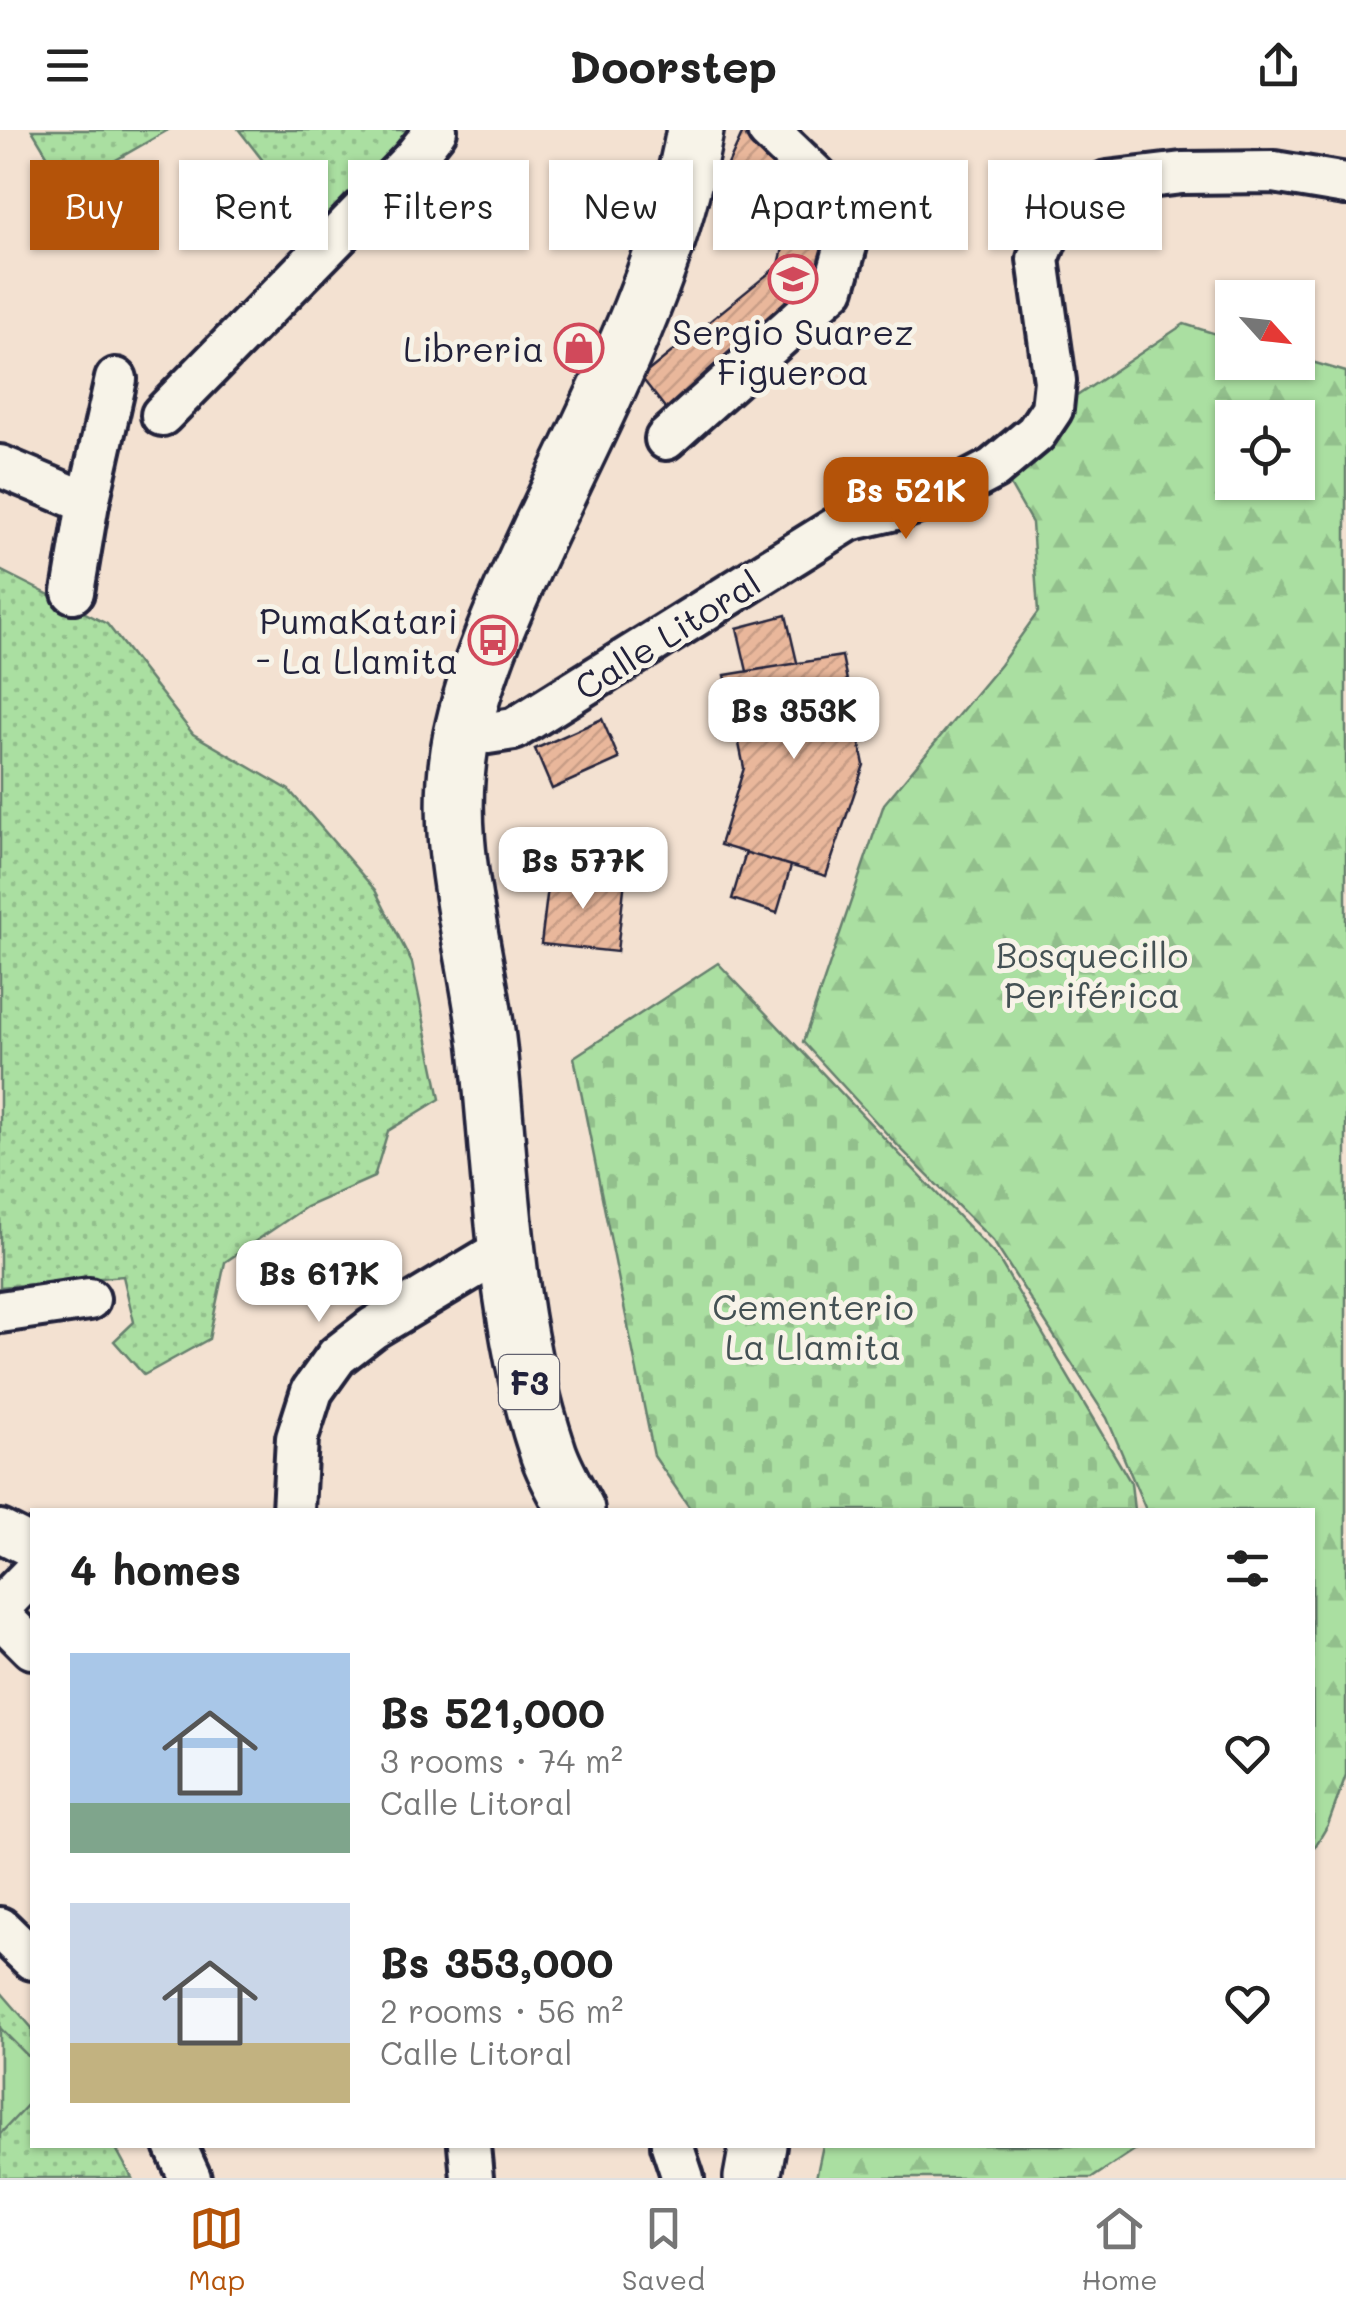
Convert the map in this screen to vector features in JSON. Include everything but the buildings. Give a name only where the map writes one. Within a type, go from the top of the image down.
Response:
[{"type":"highway","name":"F3","points":[[575,1508],[548,1452],[528,1379],[506,1248],[488,1045],[456,847],[455,788],[464,726],[520,572],[658,269],[684,188],[695,130]]},
{"type":"highway","points":[[752,2178],[757,2148]]},
{"type":"street","points":[[162,415],[413,159],[436,130]]},
{"type":"street","points":[[666,440],[834,288],[842,270],[855,214],[768,130]]},
{"type":"street","name":"Calle Litoral","points":[[464,726],[488,733],[514,729],[849,520],[952,490],[993,469],[1036,433],[1052,410],[1056,381],[1038,259],[1053,222],[1075,201],[1107,182],[1182,173],[1274,172],[1346,184]]},
{"type":"street","points":[[73,592],[116,379]]},
{"type":"street","points":[[0,466],[88,503]]},
{"type":"street","points":[[293,1508],[297,1438],[312,1391],[336,1356],[374,1328],[506,1248]]},
{"type":"street","points":[[0,1312],[89,1299]]},
{"type":"street","points":[[0,1531],[30,1546]]},
{"type":"street","points":[[0,1607],[30,1576]]},
{"type":"street","points":[[0,1616],[30,1646]]},
{"type":"street","points":[[0,1928],[30,1957]]},
{"type":"street","points":[[175,2148],[190,2178]]},
{"type":"street","points":[[469,2148],[472,2178]]},
{"type":"street","points":[[673,2148],[683,2178]]},
{"type":"green space","points":[[32,130],[168,130],[116,160],[50,160]]},
{"type":"green space","points":[[239,130],[420,130],[391,160],[348,160],[348,205],[328,226],[328,160],[262,160]]},
{"type":"green space","name":"Bosquecillo Periférica","points":[[1184,324],[1215,334],[1215,380],[1315,380],[1315,363],[1346,372],[1346,1775],[1328,1825],[1315,1847],[1315,1508],[1145,1508],[1107,1418],[993,1241],[898,1146],[803,1042],[884,804],[1000,665],[1038,612],[1032,523],[997,462],[1068,402]]},
{"type":"green space","points":[[0,570],[107,624],[193,734],[289,790],[375,890],[412,963],[440,1099],[388,1131],[374,1177],[306,1207],[225,1262],[209,1339],[144,1375],[114,1341],[134,1322],[123,1276],[0,1287]]},
{"type":"green space","name":"Cementerio La Llamita","points":[[718,963],[998,1258],[1131,1483],[1134,1508],[690,1508],[654,1456],[574,1057]]},
{"type":"green space","points":[[0,1991],[30,2026],[30,2148],[116,2148],[132,2178],[0,2178]]},
{"type":"green space","points":[[0,2028],[30,2058],[30,2102],[0,2134]]},
{"type":"green space","points":[[822,2148],[1137,2148],[1092,2178],[816,2178]]},
{"type":"place","name":"Sergio Suarez Figueroa","points":[[793,279]]},
{"type":"place","name":"Libreria","points":[[579,348]]},
{"type":"place","name":"PumaKatari - La Llamita","points":[[493,640]]}]
